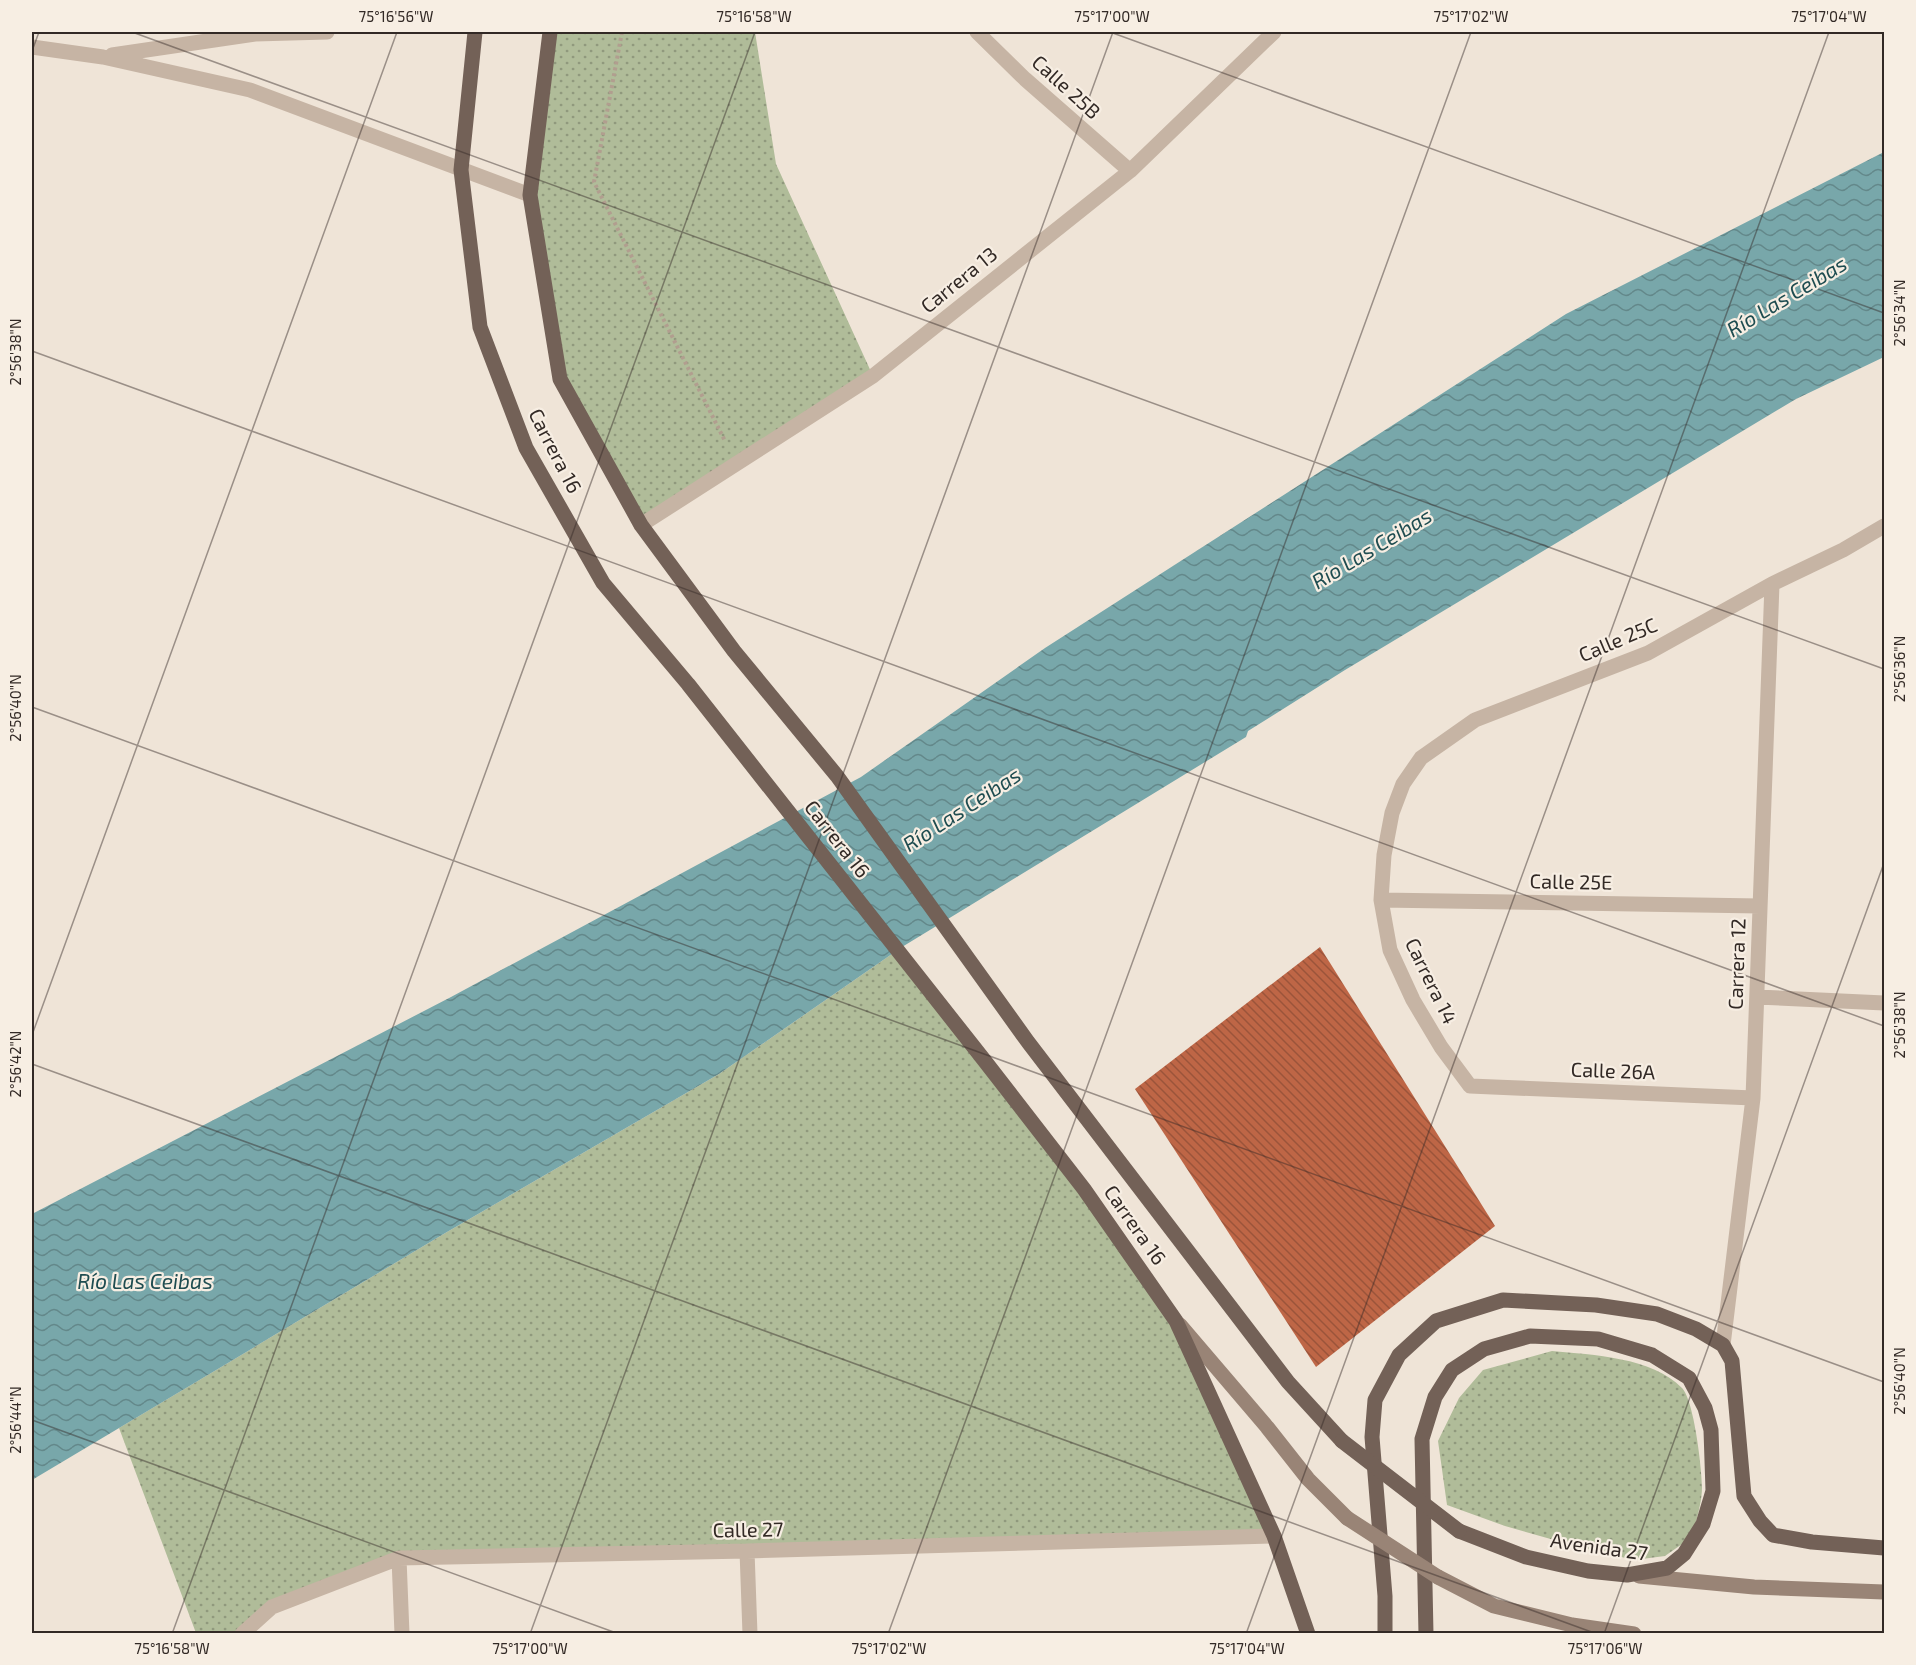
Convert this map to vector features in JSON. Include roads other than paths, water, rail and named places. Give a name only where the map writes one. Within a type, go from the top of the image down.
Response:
[{"type":"main road","name":"Carrera 16","points":[[475,32],[461,170],[480,327],[526,448],[603,583],[688,684],[984,1060],[1083,1189],[1176,1320],[1274,1536],[1308,1634]]},
{"type":"main road","name":"Carrera 16","points":[[550,32],[530,195],[560,379],[641,525],[734,651],[837,776],[1028,1042],[1288,1382],[1342,1441]]},
{"type":"main road","points":[[1384,1634],[1385,1596],[1372,1437],[1375,1400],[1399,1355],[1436,1321],[1503,1300],[1596,1305],[1657,1314],[1696,1329],[1723,1345],[1732,1361],[1744,1496],[1760,1521],[1773,1535],[1812,1542],[1884,1548]]},
{"type":"main road","points":[[1176,1320],[1308,1479],[1347,1518],[1438,1577],[1494,1606],[1572,1625],[1634,1634]]},
{"type":"main road","points":[[1426,1634],[1422,1439],[1435,1397],[1452,1370],[1484,1349],[1530,1336],[1598,1339],[1652,1355],[1689,1378],[1705,1408],[1711,1430],[1713,1491],[1703,1524],[1684,1554],[1667,1568],[1627,1575]]},
{"type":"main road","name":"Avenida 27","points":[[1342,1441],[1459,1531],[1526,1557],[1588,1571],[1627,1575],[1754,1587],[1884,1592]]},
{"type":"street","points":[[103,57],[255,34],[327,32]]},
{"type":"street","name":"Calle 25B","points":[[977,32],[1025,79],[1130,171]]},
{"type":"street","name":"Carrera 13","points":[[641,525],[873,376],[1130,171],[1274,32]]},
{"type":"street","points":[[32,47],[103,57],[250,90],[530,195]]},
{"type":"street","name":"Calle 25C","points":[[1392,813],[1403,784],[1421,758],[1475,720],[1648,653],[1772,584],[1843,550],[1884,526]]},
{"type":"street","name":"Carrera 12","points":[[1723,1345],[1753,1098],[1772,584]]},
{"type":"street","name":"Carrera 14","points":[[1392,813],[1384,855],[1381,900],[1390,950],[1413,1000],[1441,1047],[1470,1086]]},
{"type":"street","name":"Calle 25E","points":[[1381,900],[1760,906]]},
{"type":"street","points":[[1757,997],[1884,1003]]},
{"type":"street","name":"Calle 26A","points":[[1470,1086],[1753,1098]]},
{"type":"street","name":"Calle 27","points":[[242,1634],[272,1607],[399,1558],[1274,1536]]},
{"type":"street","points":[[747,1551],[750,1634]]},
{"type":"street","points":[[399,1558],[402,1634]]},
{"type":"water","name":"Río Las Ceibas","points":[[1884,152],[1884,357],[1796,399],[1345,670],[1248,731],[1246,737],[902,947],[719,1074],[447,1232],[32,1480],[32,1214],[451,997],[861,777],[1045,648],[1566,314]]}]
